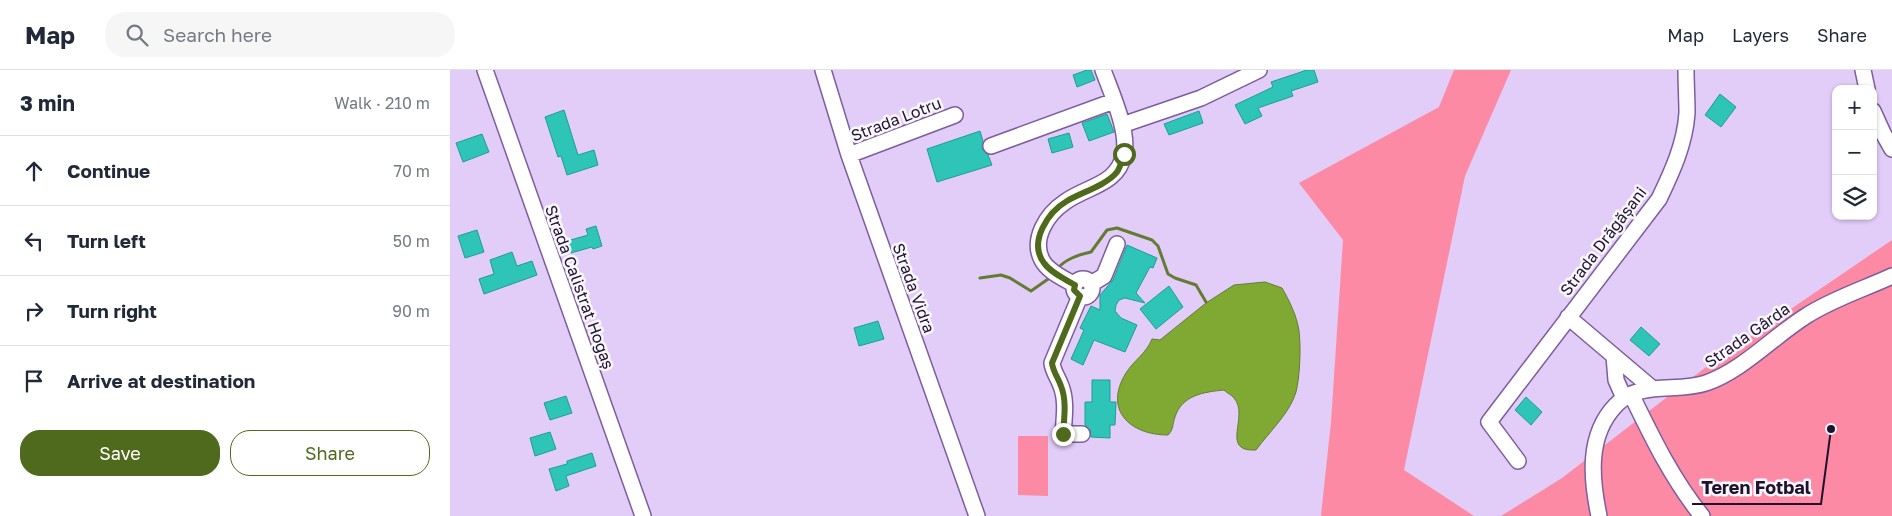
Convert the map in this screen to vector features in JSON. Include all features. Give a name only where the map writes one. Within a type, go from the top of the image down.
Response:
[{"type":"street","name":"Strada Calistrat Hogaș","points":[[485,70],[643,516]]},
{"type":"street","name":"Strada Vidra","points":[[823,70],[849,156],[977,516]]},
{"type":"street","points":[[1103,70],[1122,125],[1124,154],[1117,173],[1103,183],[1065,202],[1048,217],[1040,235],[1039,250],[1042,261],[1078,291],[1088,295],[1092,290],[1091,284],[1104,276],[1117,244]]},
{"type":"street","points":[[1122,125],[1201,98],[1259,70]]},
{"type":"street","name":"Strada Drăgășani","points":[[1518,461],[1489,422],[1659,199],[1674,167],[1683,137],[1687,114],[1686,70]]},
{"type":"street","points":[[1863,70],[1866,85]]},
{"type":"street","points":[[991,146],[1114,102]]},
{"type":"street","name":"Strada Lotru","points":[[849,156],[955,115]]},
{"type":"street","points":[[1877,120],[1892,149]]},
{"type":"street","name":"Strada Gârda","points":[[1627,396],[1653,389],[1691,387],[1724,376],[1809,314],[1892,276]]},
{"type":"street","points":[[1078,291],[1052,363],[1062,386],[1064,403],[1063,434],[1082,434]]},
{"type":"street","name":"Strada Drăgășani","points":[[1568,317],[1653,389]]},
{"type":"street","points":[[1614,356],[1616,380],[1666,465],[1685,495],[1702,516]]},
{"type":"street","points":[[1599,516],[1593,487],[1592,463],[1596,440],[1605,418],[1627,396]]},
{"type":"shaded area","points":[[1454,70],[1511,70],[1465,176],[1404,470],[1474,516],[1322,516],[1331,422],[1343,240],[1299,183],[1439,107]]},
{"type":"shaded area","points":[[1892,240],[1892,516],[1501,516],[1562,478],[1710,364]]},
{"type":"shaded area","points":[[1265,282],[1282,288],[1292,308],[1299,331],[1300,362],[1296,392],[1293,400],[1284,415],[1256,450],[1245,449],[1239,445],[1237,439],[1238,405],[1233,397],[1224,390],[1209,392],[1188,399],[1178,410],[1168,435],[1142,431],[1124,418],[1119,409],[1120,386],[1126,373],[1147,349],[1152,339],[1160,340],[1206,303],[1234,285]]},
{"type":"shaded area","points":[[1018,436],[1048,436],[1048,496],[1018,495]]},
{"type":"building","points":[[1091,70],[1095,80],[1077,87],[1073,75]]},
{"type":"building","points":[[1307,70],[1314,70],[1318,82],[1291,91],[1293,96],[1258,108],[1262,116],[1245,124],[1235,105],[1273,87],[1271,82]]},
{"type":"building","points":[[1720,94],[1736,107],[1721,127],[1705,115]]},
{"type":"building","points":[[564,110],[578,155],[594,150],[598,165],[567,175],[561,156],[558,157],[545,117]]},
{"type":"building","points":[[1199,111],[1203,123],[1169,135],[1164,124]]},
{"type":"building","points":[[1107,114],[1114,132],[1089,141],[1082,123]]},
{"type":"building","points":[[980,131],[983,141],[982,149],[988,155],[992,165],[937,182],[927,149]]},
{"type":"building","points":[[1069,133],[1073,147],[1052,153],[1048,139]]},
{"type":"building","points":[[482,134],[489,152],[463,162],[456,143]]},
{"type":"building","points":[[596,226],[602,246],[571,253],[567,241],[588,235],[586,229]]},
{"type":"building","points":[[477,230],[484,252],[465,258],[458,236]]},
{"type":"building","points":[[1127,245],[1157,258],[1153,268],[1150,267],[1136,293],[1145,303],[1125,298],[1119,300],[1116,305],[1115,311],[1121,318],[1137,325],[1125,352],[1094,340],[1083,365],[1071,359],[1084,330],[1080,328],[1091,306],[1100,310],[1100,295],[1113,280]]},
{"type":"building","points":[[512,252],[517,266],[532,261],[537,275],[484,294],[479,279],[494,274],[490,260]]},
{"type":"building","points":[[1169,286],[1183,307],[1156,329],[1140,309]]},
{"type":"building","points":[[878,321],[884,339],[859,346],[854,328]]},
{"type":"building","points":[[1641,327],[1660,344],[1649,356],[1630,340]]},
{"type":"building","points":[[1092,380],[1110,380],[1110,402],[1116,402],[1115,425],[1110,425],[1110,438],[1091,437],[1090,430],[1085,425],[1085,402],[1092,402]]},
{"type":"building","points":[[566,396],[572,413],[550,420],[544,403]]},
{"type":"building","points":[[1526,397],[1542,412],[1531,425],[1515,410]]},
{"type":"building","points":[[550,432],[556,449],[535,456],[530,438]]},
{"type":"building","points":[[592,453],[596,466],[566,476],[569,486],[556,491],[549,469],[567,464],[567,461]]},
{"type":"waterway","points":[[1056,270],[1068,260],[1091,252],[1107,230],[1117,228],[1152,240],[1158,246],[1168,274],[1196,285],[1206,302]]},
{"type":"waterway","points":[[980,278],[1001,275],[1010,278],[1031,291],[1051,277]]},
{"type":"place","name":"Teren Fotbal","points":[[1831,429]]},
{"type":"route","points":[[1063,434],[1064,403],[1062,386],[1052,363],[1080,296],[1074,290],[1075,285],[1058,275],[1042,261],[1039,250],[1040,235],[1048,217],[1065,202],[1103,183],[1117,173],[1124,154]]}]
